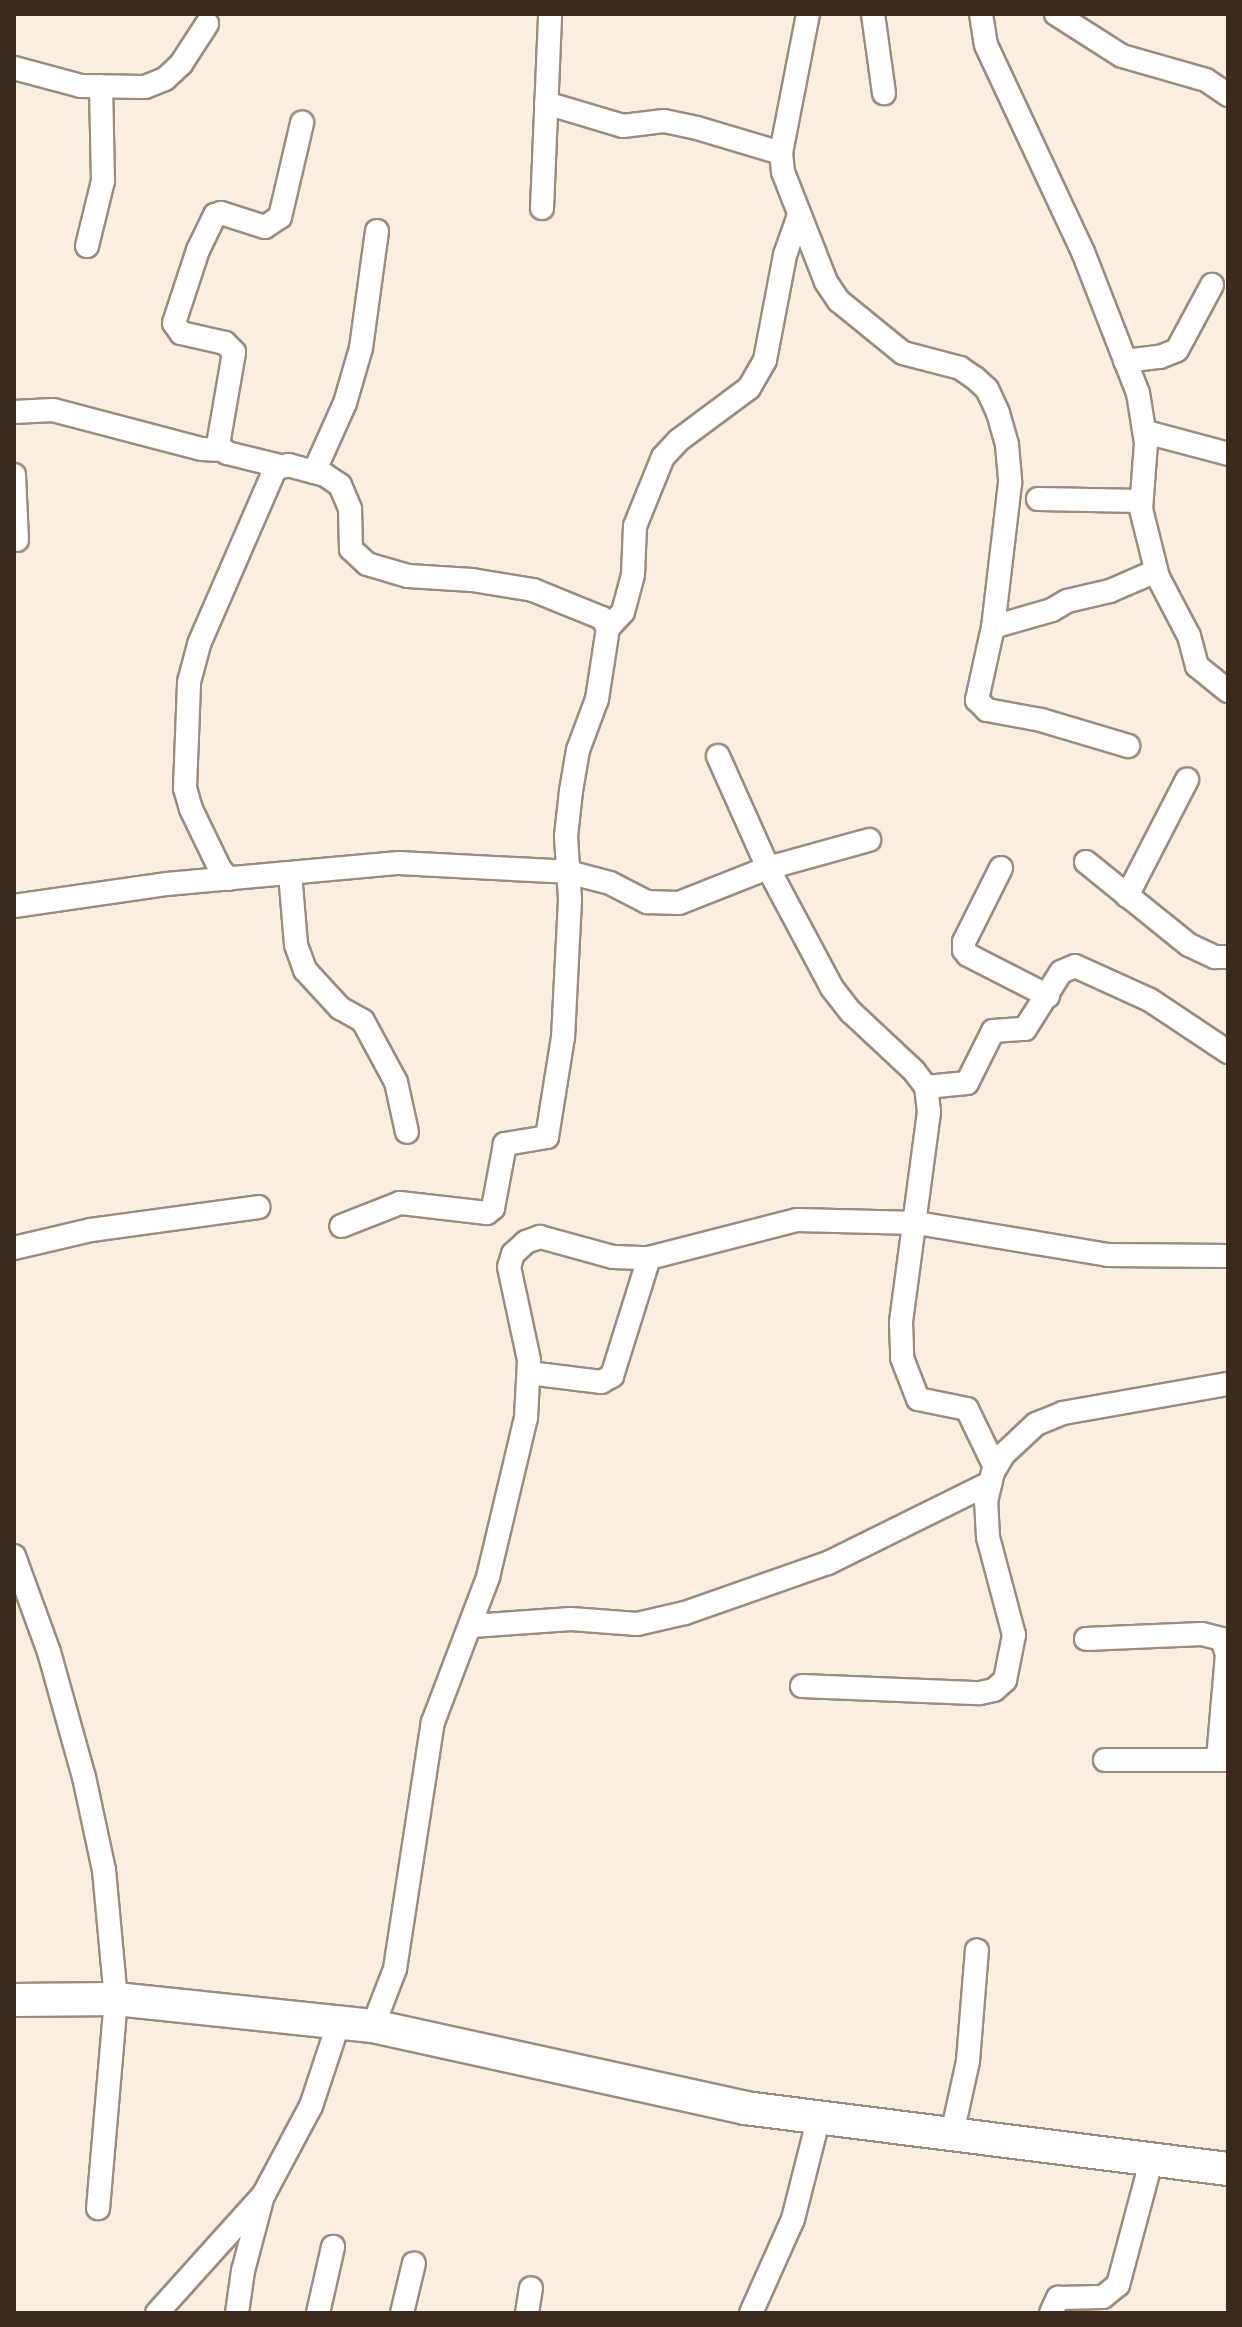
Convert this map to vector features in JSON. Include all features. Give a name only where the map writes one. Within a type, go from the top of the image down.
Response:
[{"type":"street","points":[[542,208],[550,14]]},
{"type":"street","points":[[808,14],[781,153],[783,172],[826,282],[839,301],[903,353],[960,368],[975,378],[987,389],[1007,445],[1010,483],[993,627],[979,692],[980,707],[1041,720],[1128,746]]},
{"type":"street","points":[[873,14],[884,93]]},
{"type":"street","points":[[981,14],[986,45],[1083,252],[1138,393],[1146,432],[1142,523],[1156,571],[1189,636],[1197,666],[1228,691]]},
{"type":"street","points":[[1056,14],[1122,56],[1206,80],[1228,95]]},
{"type":"street","points":[[14,68],[81,86],[145,87],[165,79],[181,64],[207,24]]},
{"type":"street","points":[[87,246],[103,181],[101,86]]},
{"type":"street","points":[[546,103],[623,126],[664,121],[697,128],[781,153]]},
{"type":"street","points":[[222,450],[217,439],[234,352],[232,346],[181,333],[174,323],[198,250],[215,215],[221,213],[265,227],[280,217],[302,123]]},
{"type":"street","points":[[341,1226],[400,1203],[487,1213],[493,1208],[505,1144],[547,1137],[563,1037],[568,872],[566,836],[571,791],[578,750],[597,699],[608,628],[623,612],[633,574],[635,526],[663,457],[679,440],[749,388],[765,360],[785,255],[799,215]]},
{"type":"street","points":[[314,472],[345,403],[361,348],[377,231]]},
{"type":"street","points":[[1125,361],[1160,357],[1177,350],[1212,285]]},
{"type":"street","points":[[14,412],[64,412],[202,449],[222,450],[325,475],[347,494],[351,549],[367,564],[408,576],[472,580],[533,590],[592,611],[608,628]]},
{"type":"street","points":[[1146,432],[1228,454]]},
{"type":"street","points":[[229,879],[220,869],[196,821],[185,788],[189,682],[199,644],[233,573],[269,480],[280,466]]},
{"type":"street","points":[[14,475],[17,540]]},
{"type":"street","points":[[1038,499],[1141,501]]},
{"type":"street","points":[[993,627],[1052,610],[1067,601],[1110,591],[1156,571]]},
{"type":"street","points":[[718,756],[768,868],[832,988],[851,1012],[914,1071],[926,1087],[929,1112],[917,1223],[901,1322],[902,1358],[918,1399],[967,1409],[993,1475]]},
{"type":"street","points":[[1127,896],[1187,780]]},
{"type":"street","points":[[14,906],[167,884],[399,863],[568,872],[601,880],[659,905],[700,898],[768,868],[869,840]]},
{"type":"street","points":[[1086,862],[1189,945],[1215,957],[1228,957]]},
{"type":"street","points":[[1001,868],[964,942],[964,950],[968,955],[1048,996]]},
{"type":"street","points":[[290,873],[296,945],[305,970],[340,1008],[363,1021],[396,1082],[407,1132]]},
{"type":"street","points":[[926,1087],[967,1083],[993,1031],[1025,1029],[1061,972],[1068,967],[1082,968],[1150,1000],[1228,1052]]},
{"type":"street","points":[[14,1248],[91,1230],[258,1207]]},
{"type":"street","points":[[373,2026],[395,1969],[433,1722],[442,1691],[472,1626],[496,1548],[526,1418],[529,1373],[509,1267],[513,1254],[526,1242],[540,1237],[613,1257],[649,1258],[797,1220],[917,1223],[1108,1255],[1228,1256]]},
{"type":"street","points":[[529,1373],[601,1382],[612,1376],[649,1258]]},
{"type":"street","points":[[802,1686],[980,1693],[994,1690],[1005,1680],[1014,1635],[988,1537],[986,1502],[993,1475],[1004,1454],[1036,1424],[1063,1413],[1228,1384]]},
{"type":"street","points":[[472,1626],[571,1619],[637,1624],[685,1613],[828,1563],[993,1475]]},
{"type":"street","points":[[14,1556],[49,1652],[92,1810],[104,1870],[116,1999],[98,2208]]},
{"type":"street","points":[[1086,1639],[1202,1634],[1222,1639],[1227,1654],[1223,1760],[1105,1760]]},
{"type":"street","points":[[952,2134],[968,2061],[977,1950]]},
{"type":"street","points":[[14,2000],[116,1999],[373,2026],[745,2108],[1228,2169]]},
{"type":"street","points":[[237,2313],[243,2271],[264,2194],[311,2106],[339,2022]]},
{"type":"street","points":[[751,2313],[793,2219],[819,2117]]},
{"type":"street","points":[[1051,2313],[1058,2298],[1103,2297],[1118,2285],[1152,2158]]},
{"type":"street","points":[[157,2313],[264,2194]]},
{"type":"street","points":[[318,2313],[333,2247]]},
{"type":"street","points":[[402,2313],[414,2263]]},
{"type":"street","points":[[527,2313],[531,2288]]}]
